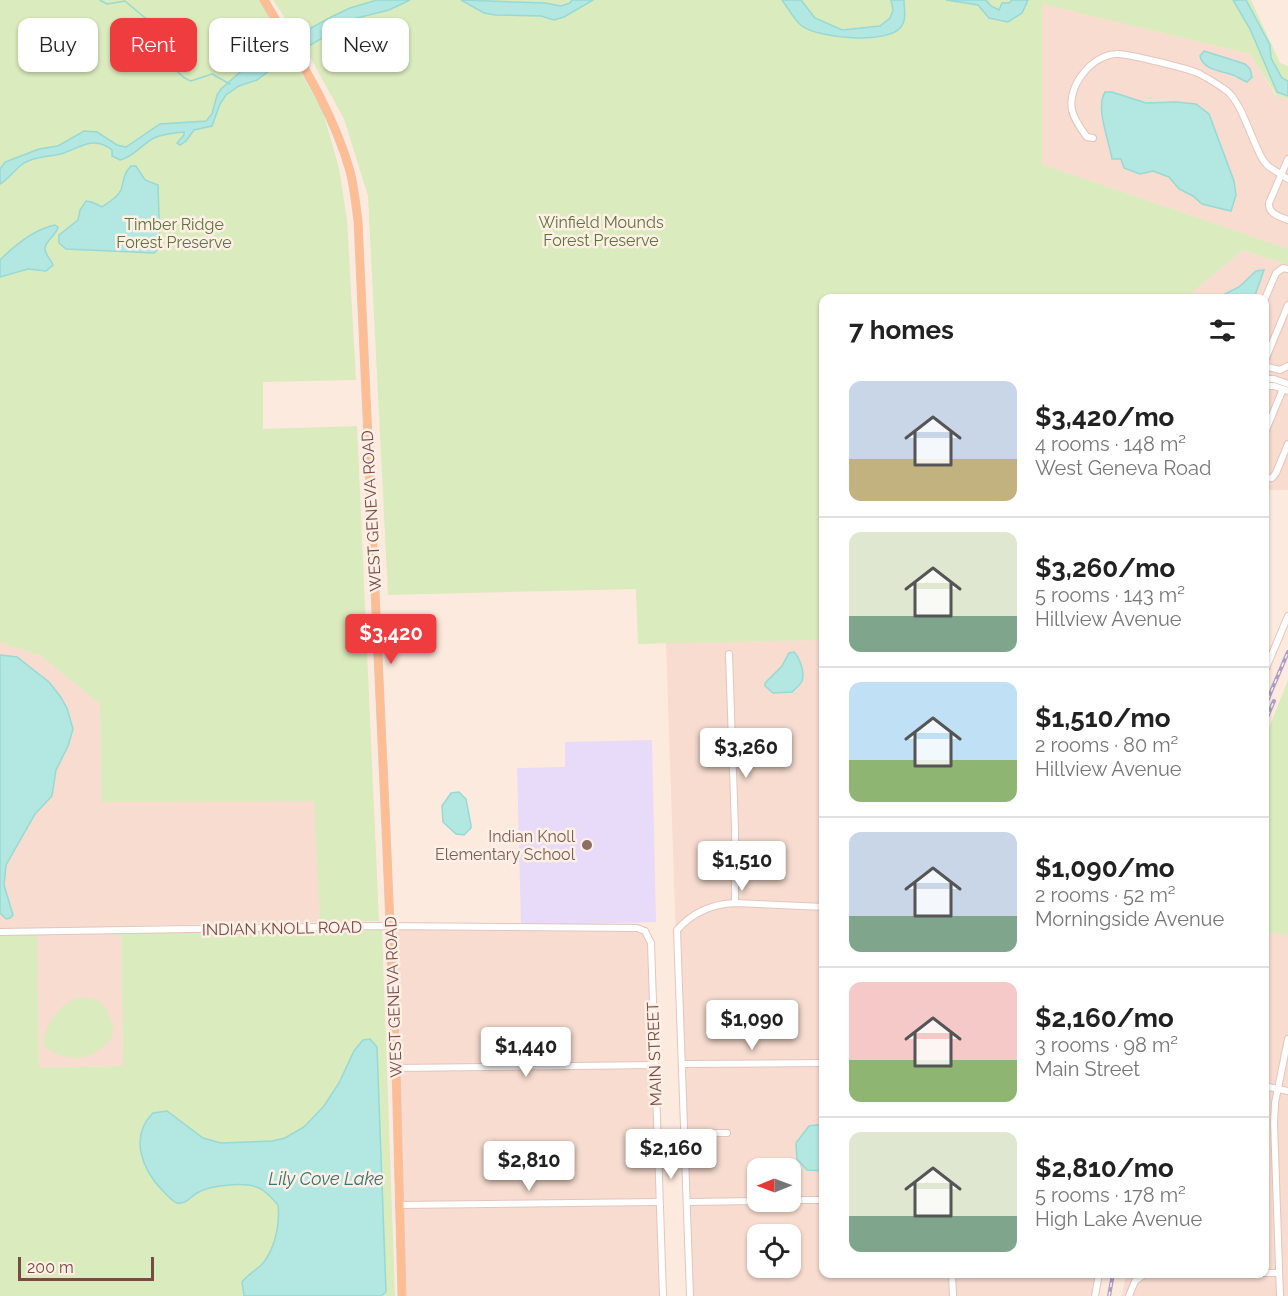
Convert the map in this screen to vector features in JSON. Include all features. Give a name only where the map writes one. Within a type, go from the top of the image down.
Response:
[{"type":"main road","name":"WEST GENEVA ROAD","points":[[264,0],[317,88],[336,130],[351,173],[358,221],[396,1068],[402,1296]]},
{"type":"street","points":[[1093,138],[1088,137],[1073,114],[1071,104],[1073,94],[1082,75],[1090,67],[1110,55],[1125,55],[1199,74],[1229,92],[1263,160],[1288,179]]},
{"type":"street","points":[[1288,159],[1268,208],[1271,213],[1288,220]]},
{"type":"street","points":[[1267,294],[1276,273],[1283,268],[1288,269]]},
{"type":"street","points":[[1269,343],[1288,305]]},
{"type":"street","points":[[1269,366],[1280,370],[1288,366]]},
{"type":"street","points":[[1269,381],[1274,379],[1286,388],[1269,424]]},
{"type":"street","points":[[1269,478],[1276,473],[1288,447]]},
{"type":"street","points":[[1269,661],[1288,616]]},
{"type":"street","points":[[729,654],[735,903],[819,907]]},
{"type":"street","name":"MAIN STREET","points":[[690,1296],[677,930],[690,918],[709,908],[735,903]]},
{"type":"street","name":"INDIAN KNOLL ROAD","points":[[0,932],[390,927],[637,928]]},
{"type":"street","name":"MAIN STREET","points":[[637,928],[645,931],[651,943],[663,1296]]},
{"type":"street","points":[[1280,1296],[1274,1123],[1288,1039]]},
{"type":"street","points":[[682,1064],[819,1063]]},
{"type":"street","points":[[396,1068],[655,1065]]},
{"type":"street","points":[[1269,1087],[1288,1091]]},
{"type":"street","points":[[657,1133],[727,1132]]},
{"type":"street","points":[[801,1200],[819,1200]]},
{"type":"street","points":[[687,1202],[747,1201]]},
{"type":"street","points":[[399,1205],[660,1202]]},
{"type":"street","points":[[1269,1273],[1279,1273]]},
{"type":"street","points":[[952,1278],[953,1296]]},
{"type":"street","points":[[1095,1296],[1099,1278]]},
{"type":"street","points":[[1129,1296],[1132,1284],[1137,1278]]},
{"type":"shaded area","points":[[1042,4],[1250,54],[1276,96],[1288,99],[1288,249],[1042,164]]},
{"type":"shaded area","points":[[1243,250],[1288,265],[1288,490],[1269,490],[1269,294],[1190,294]]},
{"type":"shaded area","points":[[819,640],[819,1278],[1096,1278],[1093,1296],[688,1296],[666,643]]},
{"type":"shaded area","points":[[0,642],[41,656],[100,704],[101,802],[315,800],[320,922],[121,926],[123,1066],[38,1068],[37,933],[0,933]]},
{"type":"shaded area","name":"Indian Knoll Elementary School","points":[[652,740],[656,922],[521,926],[517,768],[565,767],[565,742]]},
{"type":"shaded area","points":[[395,930],[637,930],[645,935],[648,944],[660,1296],[406,1296]]},
{"type":"shaded area","points":[[1269,933],[1288,935],[1288,1296],[1122,1296],[1125,1278],[1269,1278]]},
{"type":"green space","name":"Timber Ridge Forest Preserve","points":[[0,0],[261,0],[271,18],[209,18],[209,72],[301,72],[323,112],[339,168],[347,220],[356,380],[263,382],[263,429],[357,426],[379,921],[320,922],[314,801],[101,802],[100,704],[41,656],[0,642]]},
{"type":"green space","name":"Winfield Mounds Forest Preserve","points":[[273,0],[1251,0],[1280,63],[1288,66],[1288,99],[1277,96],[1250,54],[1042,4],[1042,164],[1288,249],[1288,265],[1243,250],[1190,294],[819,294],[819,640],[638,644],[636,589],[388,595],[368,196],[344,119],[310,57],[310,18],[285,18]]},
{"type":"green space","points":[[1288,680],[1288,935],[1269,933],[1269,728]]},
{"type":"green space","points":[[382,930],[395,1296],[0,1296],[0,933],[37,933],[39,1068],[123,1066],[121,932]]},
{"type":"green space","points":[[77,998],[91,999],[103,1005],[113,1031],[107,1043],[100,1049],[84,1057],[75,1058],[58,1054],[43,1045],[49,1023],[64,1005]]},
{"type":"water","points":[[377,0],[410,0],[389,10],[357,18],[329,18],[350,8]]},
{"type":"water","points":[[461,0],[545,3],[561,6],[572,0],[593,0],[564,17],[554,20],[541,16],[484,13]]},
{"type":"water","points":[[782,0],[801,0],[815,18],[842,30],[880,26],[890,18],[893,10],[891,0],[904,0],[905,18],[901,27],[893,33],[882,36],[852,38],[822,34],[802,26]]},
{"type":"water","points":[[946,0],[986,0],[999,10],[1002,3],[1009,3],[1012,0],[1028,0],[1022,13],[1008,22],[989,18],[978,5]]},
{"type":"water","points":[[1233,0],[1246,0],[1270,45],[1271,58],[1282,78],[1288,81],[1288,96],[1277,92],[1250,29]]},
{"type":"water","points":[[322,22],[322,38],[310,45],[310,29]]},
{"type":"water","points":[[1204,51],[1245,64],[1250,69],[1252,77],[1247,82],[1209,67],[1200,56]]},
{"type":"water","points":[[240,72],[268,72],[257,80],[239,86],[226,95],[212,126],[194,130],[180,145],[177,143],[184,132],[154,138],[130,156],[120,160],[112,156],[112,150],[104,145],[90,143],[63,153],[28,161],[0,184],[0,169],[5,162],[39,149],[58,146],[84,131],[97,132],[117,145],[126,147],[160,124],[206,121],[212,114],[221,89]]},
{"type":"water","points":[[1105,92],[1112,92],[1146,103],[1196,104],[1209,114],[1234,181],[1236,195],[1231,211],[1202,204],[1179,189],[1169,177],[1153,171],[1140,174],[1124,168],[1121,159],[1112,159],[1101,107]]},
{"type":"water","points":[[131,166],[136,166],[145,180],[158,185],[160,247],[154,253],[66,249],[59,243],[59,235],[78,220],[80,210],[86,201],[102,207],[115,197],[121,190],[125,175]]},
{"type":"water","points":[[55,225],[58,227],[57,230],[45,247],[46,254],[53,265],[46,271],[28,269],[0,277],[0,260],[6,254],[33,234]]},
{"type":"water","points":[[1264,270],[1255,294],[1225,294],[1239,287],[1256,271]]},
{"type":"water","points":[[794,652],[801,666],[802,681],[792,692],[773,693],[765,686],[765,683],[782,666],[789,653]]},
{"type":"water","points":[[0,655],[17,657],[49,682],[67,708],[73,729],[68,746],[56,770],[52,796],[35,814],[6,865],[4,885],[13,915],[6,919],[0,913]]},
{"type":"water","points":[[459,792],[466,799],[471,825],[464,835],[456,834],[443,822],[442,806],[451,793]]},
{"type":"water","name":"Lily Cove Lake","points":[[370,1039],[377,1047],[386,1292],[381,1296],[244,1296],[242,1282],[264,1262],[275,1240],[278,1205],[261,1189],[247,1185],[211,1188],[197,1193],[183,1203],[175,1202],[156,1183],[144,1163],[141,1153],[141,1132],[153,1113],[167,1111],[203,1138],[221,1143],[272,1141],[285,1138],[304,1127],[324,1106],[339,1083],[354,1051],[363,1040]]},
{"type":"water","points":[[819,1125],[819,1171],[807,1170],[801,1163],[801,1158],[797,1158],[796,1143],[809,1126]]},
{"type":"waterway","points":[[100,0],[107,4],[125,1],[144,17],[164,29],[163,37],[152,40],[146,48],[148,52],[173,67],[184,78],[191,81],[212,74],[230,84]]},
{"type":"railway","points":[[1269,696],[1288,652]]},
{"type":"railway","points":[[1269,712],[1274,701]]},
{"type":"railway","points":[[1109,1296],[1112,1278]]},
{"type":"place","name":"Indian Knoll Elementary School","points":[[587,845]]}]
